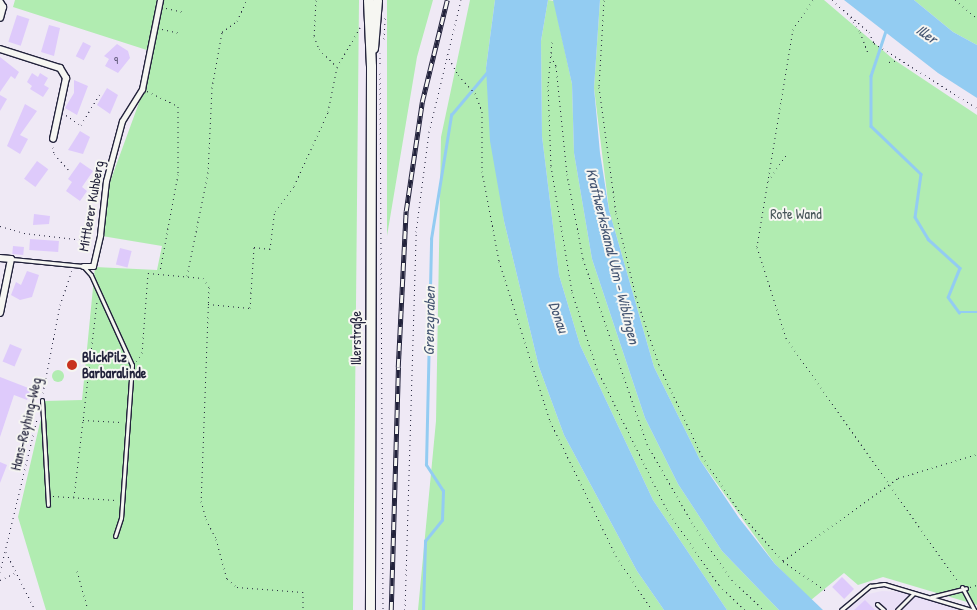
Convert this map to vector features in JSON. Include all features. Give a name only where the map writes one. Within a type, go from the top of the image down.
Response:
[{"type":"main road","name":"Illerstraße","points":[[368,0],[367,21],[371,66],[370,610]]},
{"type":"main road","name":"Illerstraße","points":[[371,66],[378,1]]},
{"type":"street","points":[[0,2],[3,7],[0,18]]},
{"type":"street","name":"Mittlerer Kuhberg","points":[[83,266],[93,266],[99,242],[106,181],[122,121],[142,89],[159,3]]},
{"type":"street","points":[[0,49],[60,68],[66,78],[57,110],[53,139]]},
{"type":"street","points":[[0,258],[11,259],[0,313]]},
{"type":"lane","points":[[11,259],[83,266],[91,275],[132,365],[122,500],[115,536]]},
{"type":"lane","points":[[42,400],[48,504]]},
{"type":"lane","points":[[841,610],[870,586],[884,584],[932,596],[972,610]]},
{"type":"lane","points":[[932,596],[962,587],[966,588]]},
{"type":"lane","points":[[962,587],[972,610]]},
{"type":"lane","points":[[897,610],[915,592]]},
{"type":"lane","points":[[877,604],[884,610]]},
{"type":"path","points":[[187,276],[208,173],[212,88],[222,32],[237,21],[247,0]]},
{"type":"path","points":[[316,0],[314,36],[319,49],[337,66]]},
{"type":"path","points":[[404,610],[416,232],[429,132],[446,53],[461,0]]},
{"type":"path","points":[[604,0],[599,87],[616,213],[636,297],[659,365],[702,456],[742,515],[783,561],[826,591]]},
{"type":"path","points":[[814,0],[793,29],[757,247],[786,338],[892,483],[962,587]]},
{"type":"path","points":[[832,0],[869,32],[874,43],[977,108]]},
{"type":"path","points":[[954,0],[977,18]]},
{"type":"path","points":[[159,3],[184,12]]},
{"type":"path","points":[[384,39],[385,11]]},
{"type":"path","points":[[850,17],[860,32],[869,56]]},
{"type":"path","points":[[207,304],[250,308],[254,247],[270,249],[275,211],[294,186],[328,112],[337,66],[361,25],[367,21]]},
{"type":"path","points":[[380,23],[380,43]]},
{"type":"path","points":[[154,27],[179,33]]},
{"type":"path","points":[[552,42],[548,85],[551,166],[572,292],[597,369],[667,510],[719,585],[745,610]]},
{"type":"path","points":[[380,53],[383,610]]},
{"type":"path","points":[[446,53],[475,93],[482,111],[482,172],[499,261],[550,421],[616,556],[652,610]]},
{"type":"path","points":[[551,56],[556,66],[567,174],[583,259],[647,444],[694,526],[732,580],[764,610]]},
{"type":"path","points":[[889,62],[899,60]]},
{"type":"path","points":[[142,89],[178,106],[178,174],[160,272]]},
{"type":"path","points":[[57,110],[81,125],[100,94]]},
{"type":"path","points":[[53,139],[54,154],[68,169]]},
{"type":"path","points":[[767,182],[786,155]]},
{"type":"path","points":[[0,226],[24,233],[99,242]]},
{"type":"path","name":"Hans-Reyhing-Weg","points":[[42,400],[60,305],[74,266]]},
{"type":"path","points":[[132,365],[142,354],[148,273],[160,272],[203,278],[209,287],[201,501],[206,518],[222,554],[227,578],[238,587],[303,592],[303,610]]},
{"type":"path","points":[[74,497],[98,293]]},
{"type":"path","name":"Hans-Reyhing-Weg","points":[[0,572],[38,417]]},
{"type":"path","points":[[83,420],[127,422]]},
{"type":"path","points":[[783,561],[892,483],[977,454]]},
{"type":"path","points":[[58,496],[122,500]]},
{"type":"path","points":[[6,552],[35,610]]},
{"type":"path","points":[[77,571],[88,610]]},
{"type":"path","points":[[0,580],[15,573]]},
{"type":"shaded area","points":[[882,591],[905,592],[964,610],[846,610],[868,594]]},
{"type":"green space","points":[[15,0],[359,0],[353,610],[46,610],[18,517],[45,401],[82,400],[95,267],[157,270],[162,246],[102,236],[110,182],[144,89],[153,52],[13,7]]},
{"type":"green space","points":[[387,0],[433,0],[417,57],[387,236]]},
{"type":"green space","points":[[470,0],[495,0],[486,68],[504,221],[539,367],[564,435],[637,571],[664,610],[418,610],[436,421],[441,137]]},
{"type":"green space","points":[[548,0],[554,1],[572,84],[574,153],[592,259],[645,418],[678,484],[722,551],[779,610],[727,610],[653,500],[580,345],[559,275],[542,136],[541,41]]},
{"type":"green space","name":"Rote Wand","points":[[600,0],[824,0],[893,59],[977,115],[977,605],[883,577],[858,585],[844,573],[811,600],[775,564],[700,460],[654,367],[609,210],[594,88]]},
{"type":"green space","points":[[914,0],[977,0],[977,45],[953,32]]},
{"type":"green space","points":[[56,370],[60,370],[64,376],[60,382],[56,382],[52,378],[52,374]]},
{"type":"water","name":"Donau","points":[[495,0],[548,0],[541,41],[542,136],[559,275],[580,345],[653,500],[727,610],[664,610],[637,571],[564,435],[539,367],[504,221],[490,141],[486,68]]},
{"type":"water","name":"Kraftwerkskanal Ulm - Wiblingen","points":[[553,0],[600,0],[594,88],[600,153],[609,210],[654,367],[700,460],[739,518],[775,564],[823,610],[779,610],[722,551],[678,484],[645,418],[592,259],[574,153],[572,84]]},
{"type":"water","name":"Iller","points":[[844,0],[914,0],[953,32],[977,45],[977,98],[938,73]]},
{"type":"building","points":[[17,15],[29,19],[21,46],[8,42]]},
{"type":"building","points":[[49,25],[60,28],[54,56],[41,52]]},
{"type":"building","points":[[83,42],[91,46],[84,60],[76,56]]},
{"type":"building","points":[[117,44],[128,51],[130,58],[118,73],[105,66],[109,59],[104,56]]},
{"type":"building","points":[[0,57],[19,72],[15,79],[11,76],[0,92]]},
{"type":"building","points":[[32,73],[38,77],[40,73],[48,78],[44,85],[49,88],[43,97],[30,89],[32,86],[27,82]]},
{"type":"building","points":[[74,80],[88,86],[77,115],[65,108],[74,93]]},
{"type":"building","points":[[107,88],[118,95],[110,114],[97,105]]},
{"type":"building","points":[[0,95],[7,99],[0,111]]},
{"type":"building","points":[[25,104],[37,111],[20,135],[28,139],[20,154],[7,146]]},
{"type":"building","points":[[80,131],[90,137],[83,154],[68,150]]},
{"type":"building","points":[[37,161],[48,169],[35,187],[24,179]]},
{"type":"building","points":[[80,162],[93,171],[82,187],[87,191],[80,201],[66,191],[72,182],[68,179]]},
{"type":"building","points":[[34,214],[50,216],[49,224],[33,225]]},
{"type":"building","points":[[30,239],[59,241],[58,252],[29,250]]},
{"type":"building","points":[[13,246],[24,247],[23,255],[12,254]]},
{"type":"building","points":[[120,248],[132,251],[128,267],[116,264]]},
{"type":"building","points":[[27,271],[39,275],[32,297],[20,300],[11,295],[16,282],[21,285]]},
{"type":"building","points":[[10,344],[22,349],[15,367],[3,361]]},
{"type":"building","points":[[0,377],[31,389],[27,400],[14,395],[0,437]]},
{"type":"building","points":[[0,462],[7,465],[0,483]]},
{"type":"building","points":[[842,577],[854,589],[844,599],[832,587]]},
{"type":"building","points":[[865,600],[875,610],[854,610]]},
{"type":"waterway","points":[[886,31],[871,76],[871,126],[921,174],[915,217],[928,239],[960,268],[948,297],[959,312],[977,312]]},
{"type":"waterway","name":"Grenzgraben","points":[[423,610],[425,541],[442,520],[443,491],[426,465],[431,239],[451,115],[488,71]]},
{"type":"railway","points":[[391,610],[398,367],[406,211],[422,102],[447,0]]},
{"type":"place","name":"BlickPilz Barbaralinde","points":[[72,365]]}]
